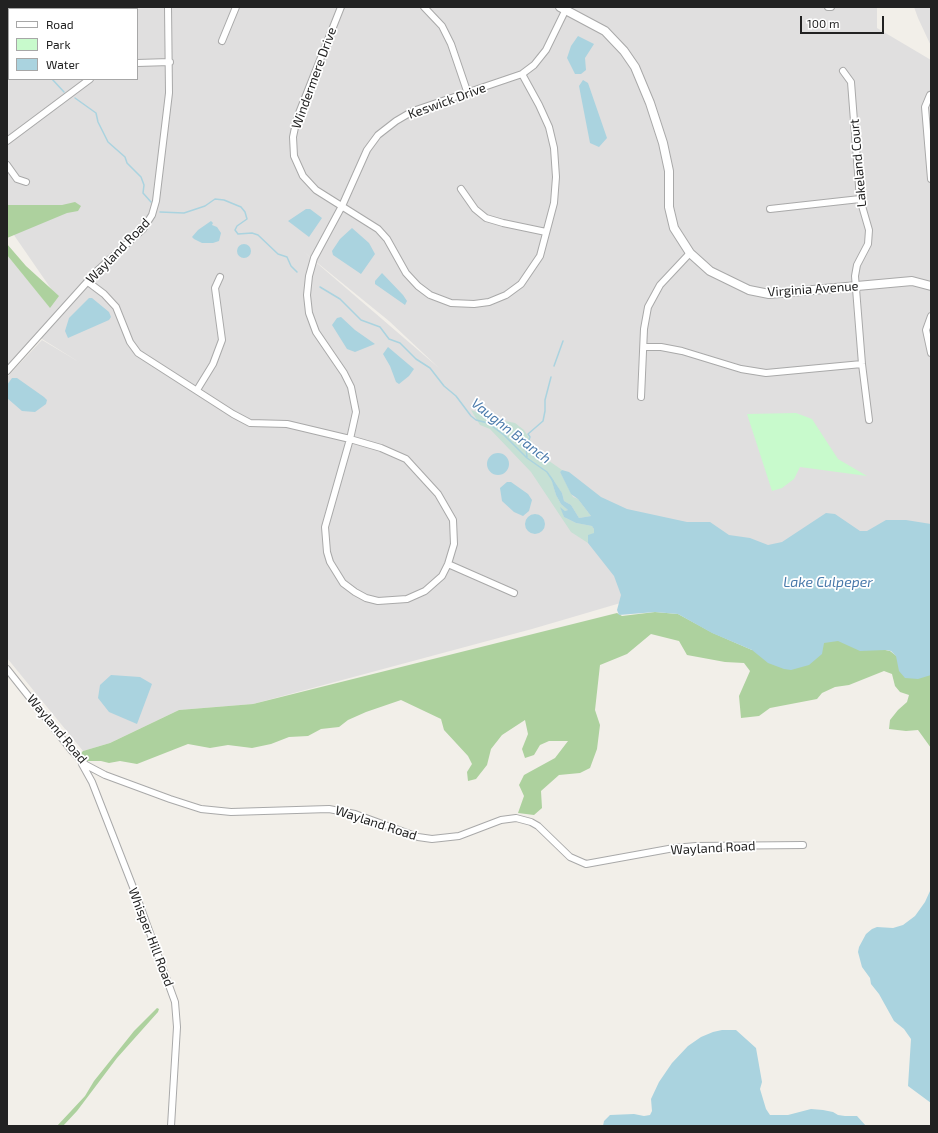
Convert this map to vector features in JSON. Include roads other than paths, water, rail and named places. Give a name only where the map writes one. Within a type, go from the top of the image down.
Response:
[{"type":"street","name":"Wayland Road","points":[[7,371],[107,261],[144,229],[152,216],[156,202],[169,93],[170,62],[168,7]]},
{"type":"street","points":[[222,41],[236,7]]},
{"type":"street","name":"Windermere Drive","points":[[341,7],[297,118],[293,137],[294,156],[303,176],[316,190],[378,229],[387,239],[406,273],[418,286],[430,294],[451,303],[474,304],[489,302],[506,295],[521,284],[540,256],[554,203],[556,177],[554,148],[549,127],[522,74]]},
{"type":"street","points":[[424,7],[442,26],[452,44],[467,91]]},
{"type":"street","name":"Keswick Drive","points":[[88,282],[104,294],[116,307],[130,342],[138,353],[250,422],[302,427],[350,439],[381,448],[406,459],[438,494],[453,520],[454,544],[448,564],[442,576],[425,591],[407,600],[378,601],[366,598],[355,592],[339,577],[330,562],[327,552],[325,527],[350,439],[356,412],[351,387],[344,373],[316,332],[309,313],[307,294],[309,276],[314,258],[342,206],[367,150],[378,135],[396,121],[413,111],[467,91],[522,74],[534,65],[546,50],[564,8]]},
{"type":"street","name":"Virginia Avenue","points":[[564,8],[605,31],[624,51],[635,67],[650,103],[667,157],[671,218],[679,237],[690,254],[701,264],[716,274],[757,292],[780,294],[912,281],[931,286]]},
{"type":"street","points":[[138,63],[170,62]]},
{"type":"street","name":"Lakeland Court","points":[[843,71],[851,82],[860,199],[869,230],[868,244],[856,265],[855,276],[857,286],[862,364],[869,420]]},
{"type":"street","points":[[7,141],[89,80]]},
{"type":"street","points":[[930,95],[925,107],[931,178]]},
{"type":"street","points":[[7,165],[17,179],[26,182]]},
{"type":"street","points":[[461,189],[474,209],[486,218],[502,223],[546,232]]},
{"type":"street","points":[[770,209],[860,199]]},
{"type":"street","points":[[641,397],[644,329],[648,307],[660,284],[690,254]]},
{"type":"street","points":[[197,390],[213,364],[222,340],[215,288],[220,277]]},
{"type":"street","points":[[931,316],[926,330],[931,353]]},
{"type":"street","points":[[644,347],[661,347],[682,351],[741,369],[766,373],[862,364]]},
{"type":"street","points":[[448,564],[514,593]]},
{"type":"street","name":"Wayland Road","points":[[7,669],[78,758],[95,771],[170,799],[213,811],[231,812],[329,809],[355,814],[418,837],[432,839],[459,836],[500,820],[516,818],[538,826],[575,860],[586,864],[696,846],[803,845]]},
{"type":"street","name":"Whisper Hill Road","points":[[78,758],[92,782],[175,1002],[177,1027],[170,1126]]},
{"type":"water","points":[[578,36],[594,44],[585,58],[586,70],[581,74],[575,74],[567,58],[571,46]]},
{"type":"water","points":[[583,80],[588,83],[607,138],[599,147],[590,143],[579,86]]},
{"type":"water","points":[[306,209],[310,209],[322,218],[309,237],[288,221]]},
{"type":"water","points":[[211,221],[213,223],[212,225],[217,227],[221,233],[219,241],[213,243],[202,243],[192,237],[198,230]]},
{"type":"water","points":[[352,228],[369,243],[375,254],[361,274],[333,255],[332,251],[340,239]]},
{"type":"water","points":[[241,244],[247,244],[251,248],[251,254],[247,258],[241,258],[237,254],[237,248]]},
{"type":"water","points":[[382,273],[403,295],[407,301],[405,305],[375,284],[375,281]]},
{"type":"water","points":[[89,298],[92,298],[109,312],[111,317],[109,320],[68,338],[65,331],[69,318]]},
{"type":"water","points":[[341,317],[355,330],[375,344],[355,352],[347,349],[332,325],[337,318]]},
{"type":"water","points":[[388,347],[414,369],[409,376],[399,384],[396,382],[390,366],[383,354]]},
{"type":"water","points":[[12,378],[17,378],[44,397],[47,400],[46,404],[35,412],[22,411],[7,398],[7,385]]},
{"type":"water","points":[[498,453],[506,456],[509,464],[506,472],[498,475],[490,472],[487,464],[490,456]]},
{"type":"water","name":"Lake Culpeper","points":[[562,470],[569,472],[601,497],[627,509],[687,522],[710,522],[729,535],[750,538],[768,545],[782,542],[826,513],[835,514],[860,531],[867,531],[886,520],[906,520],[931,524],[931,675],[918,679],[905,678],[899,671],[896,656],[891,651],[860,651],[838,641],[824,643],[822,654],[809,665],[791,670],[784,669],[768,663],[752,650],[712,633],[678,614],[655,612],[619,615],[617,610],[621,595],[614,576],[588,543],[588,535],[594,533],[594,529],[592,526],[576,523],[564,517],[560,507],[565,511],[568,510],[561,504],[556,495],[550,475],[562,493],[564,501],[571,505],[579,518],[591,516],[578,499],[571,494],[560,472]]},
{"type":"water","points":[[507,482],[511,482],[528,494],[532,500],[529,511],[523,516],[514,512],[502,501],[500,488]]},
{"type":"water","points":[[535,514],[542,517],[545,524],[542,531],[535,534],[528,531],[525,524],[528,517]]},
{"type":"water","points":[[111,675],[140,677],[152,684],[137,724],[109,712],[98,698],[100,685]]},
{"type":"water","points":[[931,883],[931,1103],[908,1086],[911,1039],[904,1029],[894,1021],[879,994],[871,984],[870,978],[862,967],[858,952],[866,934],[872,929],[877,927],[893,928],[903,925],[915,916],[925,902],[930,891]]},
{"type":"water","points":[[722,1030],[736,1030],[756,1048],[762,1082],[760,1089],[766,1109],[770,1115],[788,1115],[811,1109],[823,1110],[833,1112],[838,1115],[857,1116],[866,1126],[603,1126],[604,1121],[610,1115],[650,1115],[652,1111],[651,1099],[659,1082],[672,1063],[688,1046],[701,1037]]},
{"type":"waterway","name":"Vaughn Branch","points":[[53,80],[64,92]]},
{"type":"waterway","name":"Vaughn Branch","points":[[75,98],[96,113],[98,122],[108,142],[125,157],[127,163],[141,177],[144,185],[143,193],[151,202]]},
{"type":"waterway","name":"Vaughn Branch","points":[[160,212],[184,213],[205,206],[215,199],[224,200],[241,207],[245,212],[247,219],[237,226],[235,230],[238,234],[252,233],[258,235],[278,254],[287,257],[291,266],[297,272]]},
{"type":"waterway","name":"Vaughn Branch","points":[[320,287],[340,299],[361,320],[380,327],[389,339],[400,343],[416,359],[430,368],[444,386],[456,396],[471,416],[476,420],[488,423],[504,435],[527,458],[547,472],[553,481]]},
{"type":"waterway","points":[[554,366],[563,341]]},
{"type":"waterway","points":[[527,457],[526,448],[530,437],[528,434],[543,421],[545,400],[551,377]]}]
